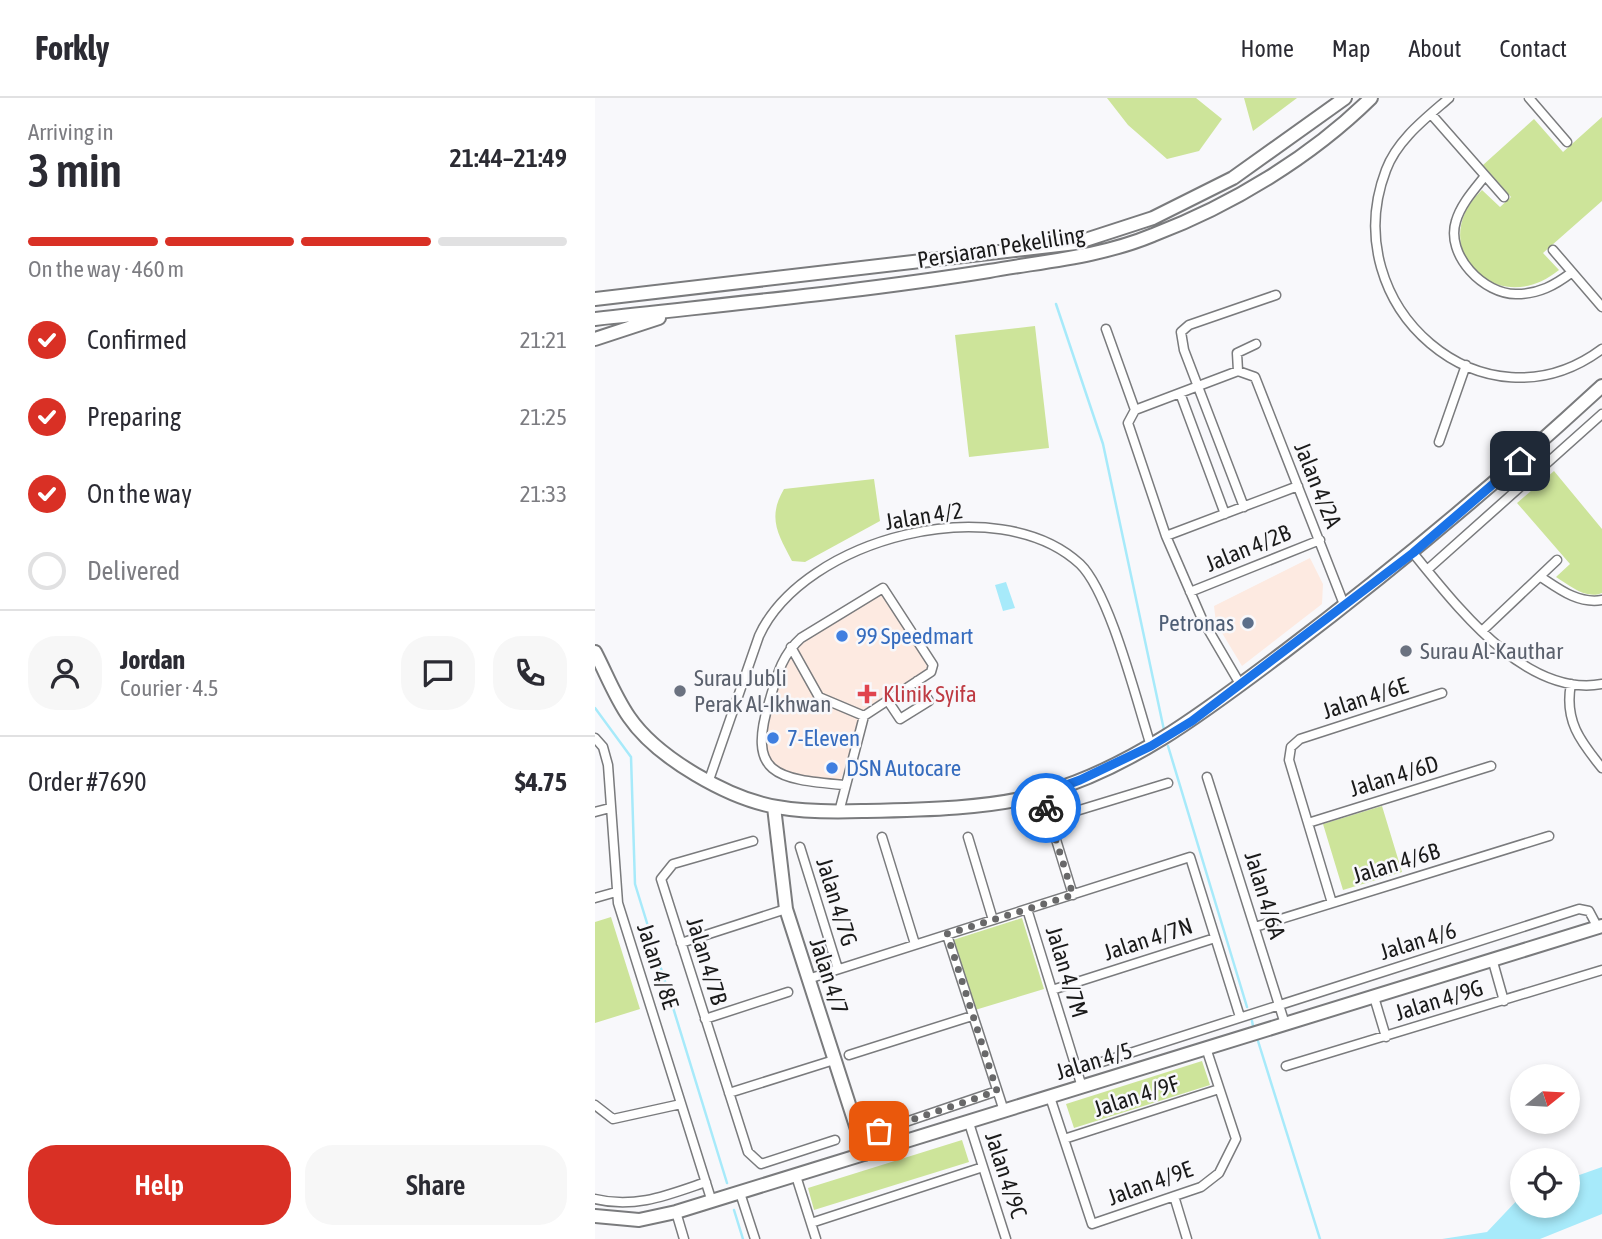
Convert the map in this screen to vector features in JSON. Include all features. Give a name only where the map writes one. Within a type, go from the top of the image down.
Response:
[{"type":"street","name":"Persiaran Pekeliling","points":[[595,299],[1076,243],[1153,218],[1234,178],[1345,98]]},
{"type":"street","name":"Persiaran Pekeliling","points":[[595,319],[922,282],[1081,258],[1153,236],[1249,190],[1352,117],[1371,98]]},
{"type":"street","points":[[1449,98],[1403,141],[1386,169],[1373,233],[1386,287],[1404,318],[1434,347],[1466,365],[1501,375],[1535,376],[1558,372],[1585,362],[1602,349]]},
{"type":"street","points":[[1529,98],[1567,142]]},
{"type":"street","points":[[1431,114],[1504,197]]},
{"type":"street","points":[[1485,176],[1465,200],[1454,230],[1457,248],[1469,268],[1493,288],[1517,295],[1537,293],[1571,273]]},
{"type":"street","points":[[1553,250],[1602,307]]},
{"type":"street","points":[[920,262],[925,272],[922,282]]},
{"type":"street","points":[[1244,507],[1198,386],[1181,332],[1189,325],[1276,295]]},
{"type":"street","points":[[595,339],[686,309]]},
{"type":"street","points":[[1106,329],[1135,410]]},
{"type":"street","points":[[1240,684],[1202,619],[1190,592],[1166,536],[1128,423],[1135,410],[1238,371],[1237,353],[1256,344]]},
{"type":"street","points":[[1439,442],[1466,365]]},
{"type":"street","name":"Jalan 4/2A","points":[[1238,371],[1255,377],[1345,607]]},
{"type":"street","points":[[595,652],[628,716],[666,755],[709,780],[774,807],[839,812],[961,806],[1042,794],[1080,780],[1151,746],[1192,721],[1413,553],[1602,386]]},
{"type":"street","points":[[1180,393],[1225,514]]},
{"type":"street","points":[[1427,570],[1602,414]]},
{"type":"street","points":[[1166,536],[1298,486]]},
{"type":"street","name":"Jalan 4/2","points":[[709,780],[764,625],[799,585],[827,565],[871,544],[941,530],[980,527],[1038,540],[1079,564],[1104,602],[1151,746]]},
{"type":"street","name":"Jalan 4/2B","points":[[1190,592],[1320,540]]},
{"type":"street","points":[[1413,553],[1482,631],[1506,653],[1532,671],[1571,684],[1602,684]]},
{"type":"street","points":[[1482,631],[1557,560]]},
{"type":"street","points":[[1541,577],[1565,593],[1589,601],[1602,600]]},
{"type":"street","points":[[839,812],[844,785],[865,716],[930,673],[933,665],[883,588],[801,638],[791,648],[782,661],[760,729],[762,756],[776,772],[796,779],[844,785]]},
{"type":"street","points":[[791,648],[819,697],[865,716]]},
{"type":"street","points":[[888,701],[900,719],[929,701],[917,681]]},
{"type":"street","points":[[1571,684],[1567,703],[1572,727],[1602,768]]},
{"type":"street","name":"Jalan 4/6E","points":[[1308,823],[1289,760],[1291,747],[1300,740],[1442,693]]},
{"type":"street","name":"Jalan 4/8E","points":[[595,738],[606,756],[616,892],[712,1202]]},
{"type":"street","name":"Jalan 4/6D","points":[[1308,823],[1491,766]]},
{"type":"street","name":"Jalan 4/6A","points":[[1207,777],[1285,1024]]},
{"type":"street","points":[[1050,819],[1168,783]]},
{"type":"street","points":[[1042,794],[1073,895]]},
{"type":"street","name":"Jalan 4/7","points":[[774,807],[786,909],[865,1154]]},
{"type":"street","points":[[595,812],[610,808]]},
{"type":"street","points":[[1308,823],[1332,903]]},
{"type":"street","name":"Jalan 4/6B","points":[[1255,927],[1549,836]]},
{"type":"street","points":[[882,837],[915,944]]},
{"type":"street","points":[[968,837],[993,920]]},
{"type":"street","name":"Jalan 4/7B","points":[[753,841],[673,864],[661,879],[748,1152],[761,1164],[835,1140]]},
{"type":"street","name":"Jalan 4/7G","points":[[800,847],[838,969]]},
{"type":"street","points":[[808,979],[1190,857],[1240,1017]]},
{"type":"street","points":[[595,898],[616,892]]},
{"type":"street","points":[[681,943],[786,909]]},
{"type":"street","name":"Jalan 4/7M","points":[[1027,909],[1082,1087]]},
{"type":"street","name":"Jalan 4/6","points":[[1077,1070],[1579,909],[1589,911],[1600,927]]},
{"type":"street","name":"Jalan 4/5","points":[[595,1216],[639,1220],[712,1202],[1600,927]]},
{"type":"street","points":[[947,934],[1004,1111]]},
{"type":"street","name":"Jalan 4/7N","points":[[1052,990],[1215,938]]},
{"type":"street","name":"Jalan 4/9G","points":[[1493,962],[1504,1001]]},
{"type":"street","name":"Jalan 4/9G","points":[[1286,1066],[1602,970]]},
{"type":"street","points":[[705,1019],[788,992]]},
{"type":"street","name":"Jalan 4/9G","points":[[1374,997],[1386,1037]]},
{"type":"street","points":[[849,1055],[972,1016]]},
{"type":"street","name":"Jalan 4/9E","points":[[1050,1097],[1091,1224],[1174,1196],[1210,1181],[1219,1173],[1236,1139],[1206,1048]]},
{"type":"street","points":[[729,1093],[834,1060]]},
{"type":"street","name":"Jalan 4/9F","points":[[1064,1139],[1219,1089]]},
{"type":"street","points":[[879,1131],[997,1091]]},
{"type":"street","points":[[595,1105],[614,1119],[681,1104]]},
{"type":"street","name":"Jalan 4/9C","points":[[969,1123],[1006,1239]]},
{"type":"street","points":[[811,1223],[983,1167]]},
{"type":"street","points":[[796,1176],[816,1239]]},
{"type":"street","points":[[595,1199],[622,1205],[656,1199],[706,1182]]},
{"type":"street","points":[[740,1193],[755,1239]]},
{"type":"street","points":[[1174,1196],[1187,1239]]},
{"type":"street","points":[[675,1212],[684,1239]]},
{"type":"shaded area","points":[[1310,558],[1323,584],[1322,604],[1242,666],[1216,623],[1214,606]]},
{"type":"shaded area","points":[[882,593],[928,665],[926,670],[863,712],[841,780],[826,781],[778,769],[769,763],[763,742],[784,663],[804,640]]},
{"type":"green space","points":[[1107,98],[1196,98],[1222,119],[1199,151],[1167,159],[1128,125]]},
{"type":"green space","points":[[1244,98],[1297,98],[1253,131]]},
{"type":"green space","points":[[1602,117],[1602,201],[1543,253],[1559,270],[1535,284],[1512,287],[1491,282],[1474,270],[1464,253],[1460,233],[1466,211],[1482,190],[1500,207],[1511,197],[1483,165],[1534,119],[1563,152]]},
{"type":"green space","points":[[1035,326],[1049,448],[969,457],[955,335]]},
{"type":"green space","points":[[1554,471],[1602,529],[1602,593],[1584,593],[1556,577],[1570,564],[1517,503]]},
{"type":"green space","points":[[874,479],[880,521],[805,562],[792,561],[779,534],[775,517],[784,489]]},
{"type":"green space","points":[[1382,806],[1402,872],[1343,890],[1323,824]]},
{"type":"green space","points":[[611,917],[640,1009],[595,1023],[595,922]]},
{"type":"green space","points":[[1022,918],[1044,989],[975,1010],[953,940]]},
{"type":"green space","points":[[1202,1061],[1210,1085],[1074,1128],[1066,1104]]},
{"type":"green space","points":[[962,1140],[969,1162],[814,1210],[808,1188]]},
{"type":"water","points":[[1006,582],[1015,608],[1003,611],[995,585]]},
{"type":"water","points":[[1602,1167],[1602,1214],[1540,1239],[1442,1239],[1487,1232],[1510,1208],[1510,1218],[1580,1218],[1580,1175]]},
{"type":"waterway","points":[[1056,304],[1103,444],[1164,730]]},
{"type":"waterway","points":[[595,708],[631,757],[635,884],[727,1183]]},
{"type":"waterway","points":[[1168,746],[1247,1007]]},
{"type":"waterway","points":[[1252,1021],[1253,1026]]},
{"type":"waterway","points":[[1258,1041],[1320,1239]]},
{"type":"waterway","points":[[734,1210],[743,1239]]},
{"type":"way so far","points":[[879,1131],[997,1091],[947,934],[1073,895],[1046,808]]},
{"type":"place","name":"Petronas","points":[[1248,623]]},
{"type":"place","name":"99 Speedmart","points":[[842,636]]},
{"type":"place","name":"Surau Al-Kauthar","points":[[1406,651]]},
{"type":"place","name":"Surau Jubli Perak Al-Ikhwan","points":[[680,691]]},
{"type":"place","name":"Klinik Syifa","points":[[867,694]]},
{"type":"place","name":"7-Eleven","points":[[773,738]]},
{"type":"place","name":"DSN Autocare","points":[[832,768]]},
{"type":"route","points":[[1046,808],[1042,794],[1080,780],[1151,746],[1192,721],[1345,607],[1520,461]]}]
